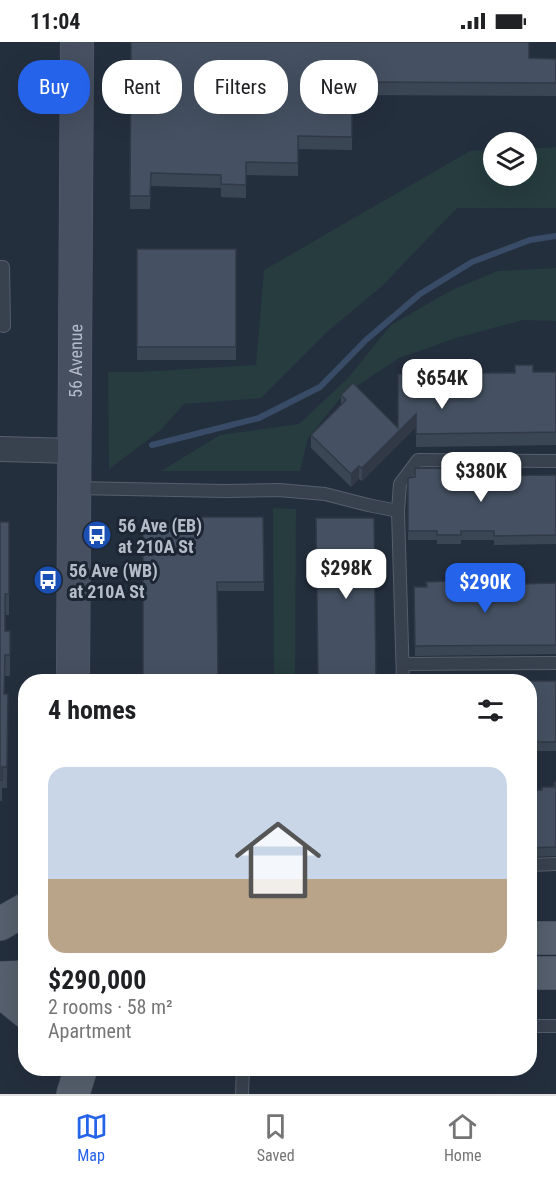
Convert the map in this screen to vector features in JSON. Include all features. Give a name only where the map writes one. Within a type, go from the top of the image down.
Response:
[{"type":"main road","name":"56 Avenue","points":[[72,674],[77,42]]},
{"type":"main road","points":[[0,924],[18,914]]},
{"type":"main road","points":[[537,938],[556,938]]},
{"type":"main road","points":[[0,939],[18,939]]},
{"type":"main road","points":[[537,973],[556,973]]},
{"type":"main road","points":[[0,978],[18,977]]},
{"type":"main road","points":[[0,993],[18,1005]]},
{"type":"main road","points":[[62,1076],[69,1094]]},
{"type":"main road","points":[[69,1076],[69,1094]]},
{"type":"main road","points":[[69,1094],[77,1076]]},
{"type":"street","points":[[0,449],[74,451]]},
{"type":"lane","points":[[0,267],[3,267],[4,326],[0,326]]},
{"type":"lane","points":[[403,674],[398,511],[400,484],[418,460],[556,461]]},
{"type":"lane","points":[[74,488],[279,490],[325,494],[398,511]]},
{"type":"lane","points":[[402,664],[556,663]]},
{"type":"lane","points":[[537,865],[556,864]]},
{"type":"lane","points":[[537,1026],[556,1026]]},
{"type":"lane","points":[[242,1094],[243,1076]]},
{"type":"green space","points":[[556,147],[556,208],[457,208],[382,286],[329,330],[261,398],[184,404],[161,430],[109,469],[108,372],[256,365],[264,270],[470,151],[483,150],[483,186],[537,186],[537,148]]},
{"type":"green space","points":[[556,268],[556,321],[523,320],[456,338],[399,358],[342,396],[308,438],[300,471],[161,471],[220,435],[299,424],[348,378],[391,325],[452,290],[498,271]]},
{"type":"green space","points":[[273,508],[296,509],[295,674],[274,674]]},
{"type":"building","points":[[131,42],[529,42],[529,58],[556,59],[556,83],[378,82],[378,60],[300,60],[300,114],[352,114],[352,137],[298,136],[298,163],[246,162],[246,185],[221,184],[221,175],[151,173],[150,196],[130,196],[131,114],[182,114],[182,60],[131,60]]},
{"type":"building","points":[[137,249],[236,249],[236,347],[137,347]]},
{"type":"building","points":[[515,365],[533,365],[533,372],[556,372],[556,432],[416,434],[416,414],[362,468],[359,466],[351,474],[311,435],[346,400],[341,395],[353,383],[398,428],[398,374],[447,374],[447,367],[464,367],[464,373],[515,373]]},
{"type":"building","points":[[415,468],[473,469],[473,476],[556,475],[556,535],[494,536],[494,531],[461,531],[461,535],[437,535],[437,531],[408,531],[408,478],[415,477]]},
{"type":"building","points":[[195,517],[263,517],[264,582],[217,582],[218,674],[143,674],[143,523],[195,523]]},
{"type":"building","points":[[316,518],[374,518],[376,674],[318,674]]},
{"type":"building","points":[[0,522],[9,522],[9,594],[5,594],[5,631],[10,631],[10,655],[5,655],[4,694],[8,694],[7,767],[2,767],[2,780],[0,780]]},
{"type":"building","points":[[497,580],[521,580],[521,584],[556,583],[556,645],[415,646],[414,587],[427,587],[426,582],[450,581],[450,585],[497,584]]},
{"type":"building","points":[[537,681],[556,681],[556,742],[537,742]]},
{"type":"building","points":[[554,782],[556,782],[556,847],[537,848],[537,790],[542,790],[542,787],[554,787]]},
{"type":"waterway","points":[[152,445],[259,418],[320,387],[366,340],[420,294],[472,262],[530,240],[556,236]]},
{"type":"place","name":"56 Ave (EB) at 210A St","points":[[97,535]]},
{"type":"place","name":"56 Ave (WB) at 210A St","points":[[48,580]]}]
